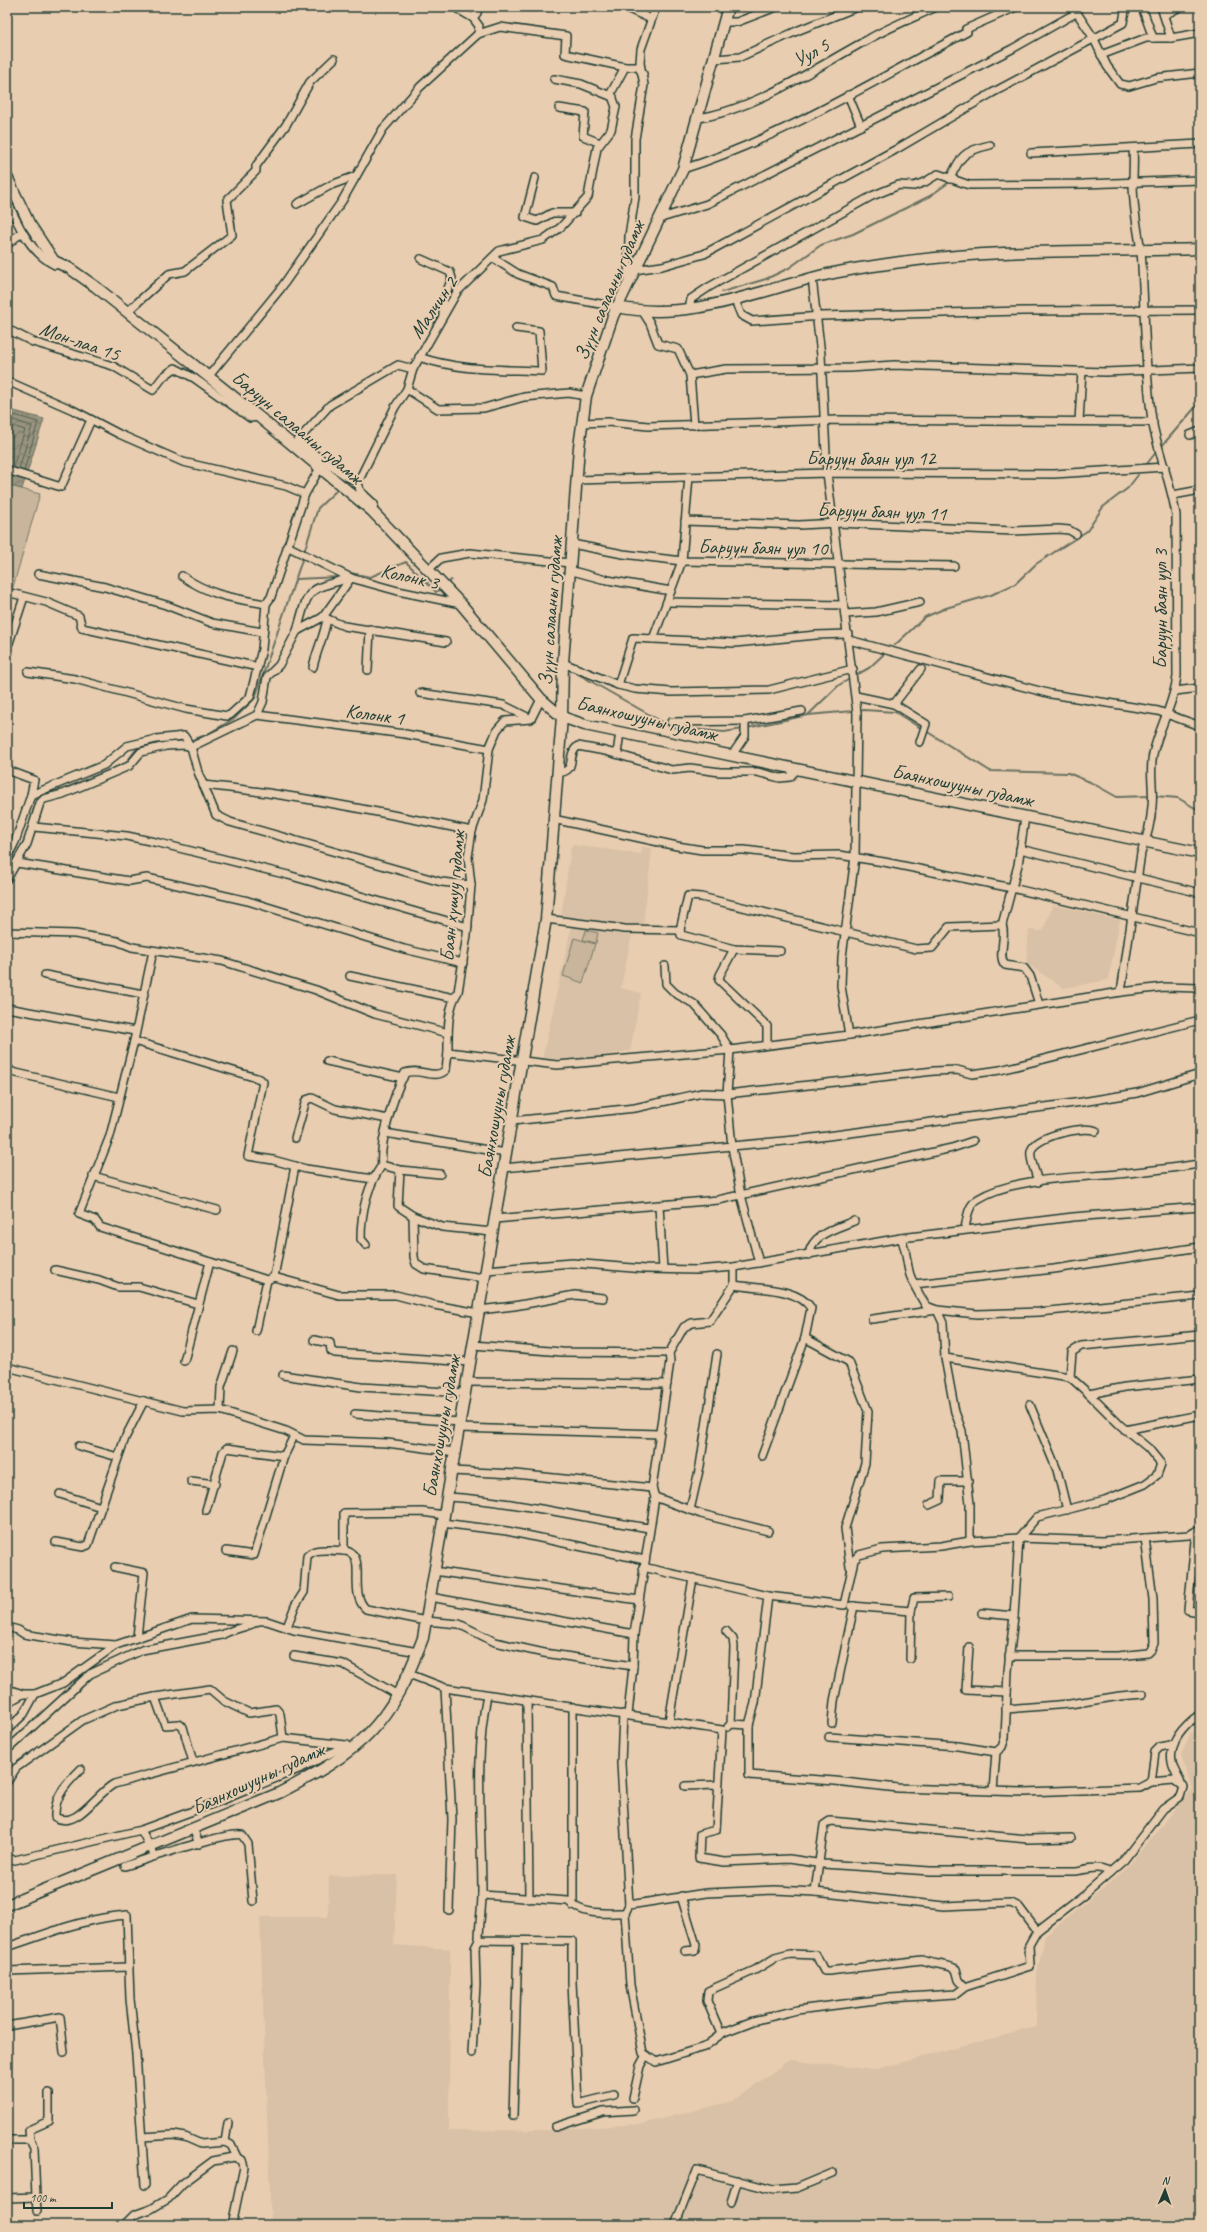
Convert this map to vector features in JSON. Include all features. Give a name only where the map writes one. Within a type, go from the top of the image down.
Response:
[{"type":"main road","name":"Зүүн салааны гудамж","points":[[562,717],[563,663],[570,566],[581,423],[586,396],[617,307],[683,169],[715,59],[728,7]]},
{"type":"main road","name":"Баруун салааны гудамж","points":[[7,177],[28,224],[54,261],[83,278],[295,444],[320,468],[372,512],[429,569],[461,604],[541,699],[562,717]]},
{"type":"main road","points":[[617,307],[643,312],[712,306],[812,278],[900,262],[961,254],[1028,251],[1200,249]]},
{"type":"main road","name":"Баянхошууны гудамж","points":[[7,1905],[279,1793],[316,1774],[340,1760],[359,1745],[373,1731],[398,1695],[409,1674],[418,1652],[426,1621],[546,919],[556,773],[562,717],[585,725],[1200,853]]},
{"type":"street","points":[[454,7],[473,18],[479,26],[478,34]]},
{"type":"street","points":[[473,18],[477,13],[478,7]]},
{"type":"street","points":[[624,7],[651,19]]},
{"type":"street","points":[[628,283],[629,236],[635,197],[635,140],[644,85],[640,63],[641,49],[656,7]]},
{"type":"street","points":[[725,22],[737,22],[776,7]]},
{"type":"street","points":[[715,59],[740,56],[857,7]]},
{"type":"street","name":"Уул 5","points":[[698,118],[717,115],[742,107],[869,38],[936,7]]},
{"type":"street","points":[[683,169],[768,137],[885,77],[966,32],[966,30],[1016,7]]},
{"type":"street","points":[[1142,7],[1153,38]]},
{"type":"street","points":[[1161,7],[1171,38]]},
{"type":"street","points":[[1164,15],[1180,7]]},
{"type":"street","points":[[658,219],[707,204],[1012,49],[1074,10],[1093,37],[1112,75],[1120,84],[1129,86],[1156,78],[1200,73]]},
{"type":"street","points":[[634,270],[662,266],[704,254],[895,150],[992,93],[1093,37],[1123,23],[1125,11]]},
{"type":"street","points":[[208,377],[281,288],[342,200],[383,129],[420,87],[478,34],[500,27],[566,36],[565,54],[625,68],[638,66],[643,74]]},
{"type":"street","points":[[1101,55],[1146,38],[1171,38],[1200,34]]},
{"type":"street","points":[[127,312],[169,274],[185,271],[232,235],[227,200],[256,171],[256,166],[286,125],[310,82],[334,59]]},
{"type":"street","name":"Малчин 2","points":[[295,444],[330,404],[398,365],[413,369],[457,292],[499,251],[543,240],[575,213],[588,197],[597,148],[611,130],[616,107],[611,93],[625,68]]},
{"type":"street","points":[[554,79],[581,84],[613,97]]},
{"type":"street","points":[[848,95],[861,126]]},
{"type":"street","points":[[559,108],[585,112],[582,136],[600,143]]},
{"type":"street","points":[[1031,153],[1200,144]]},
{"type":"street","points":[[950,179],[959,158],[979,148],[990,145]]},
{"type":"street","name":"Баруун баян уул 3","points":[[1121,992],[1141,853],[1145,842],[1152,805],[1151,768],[1153,753],[1168,715],[1175,692],[1177,676],[1176,515],[1173,495],[1153,422],[1148,370],[1141,250],[1138,239],[1133,181],[1135,163],[1133,148]]},
{"type":"street","points":[[689,309],[691,299],[709,287],[872,196],[899,185],[914,186],[925,182],[938,174],[969,184],[1200,180]]},
{"type":"street","points":[[296,204],[331,185],[356,176]]},
{"type":"street","points":[[535,178],[525,217],[537,220],[552,214],[575,213]]},
{"type":"street","points":[[7,201],[22,232],[49,262],[83,278]]},
{"type":"street","points":[[7,245],[22,232]]},
{"type":"street","points":[[493,258],[518,274],[553,287],[556,296],[617,307]]},
{"type":"street","points":[[421,259],[450,272],[452,278],[443,301],[443,316]]},
{"type":"street","points":[[812,278],[818,317],[827,473],[857,709],[855,857],[842,957],[841,986],[849,1035]]},
{"type":"street","points":[[734,300],[741,315],[752,321],[818,317],[1145,309],[1200,310]]},
{"type":"street","points":[[643,312],[650,323],[658,344],[678,349],[690,375],[694,425]]},
{"type":"street","points":[[419,357],[437,364],[483,370],[542,371],[539,331],[516,328]]},
{"type":"street","name":"Мон-лаа 15","points":[[7,329],[33,342],[112,366],[153,390],[163,377],[175,368],[194,378],[250,418],[259,417]]},
{"type":"street","points":[[690,375],[726,370],[821,367],[850,368],[894,365],[1082,371],[1200,368]]},
{"type":"street","points":[[372,512],[374,504],[360,491],[358,482],[395,407],[407,389],[413,369]]},
{"type":"street","points":[[1079,421],[1082,371]]},
{"type":"street","points":[[7,381],[119,434],[183,462],[286,486],[305,494]]},
{"type":"street","points":[[407,389],[438,409],[484,408],[524,398],[569,393],[586,396]]},
{"type":"street","points":[[7,470],[61,486],[91,420]]},
{"type":"street","points":[[581,423],[608,422],[648,426],[824,420],[1153,422]]},
{"type":"street","points":[[1190,435],[1200,431]]},
{"type":"street","points":[[295,444],[358,482]]},
{"type":"street","name":"Баруун баян уул 12","points":[[577,480],[827,473],[1054,474],[1165,467]]},
{"type":"street","points":[[28,672],[75,679],[186,709],[227,716],[250,697],[262,650],[262,632],[266,604],[271,597],[305,494],[320,468]]},
{"type":"street","points":[[653,639],[682,561],[689,476]]},
{"type":"street","points":[[1173,495],[1200,490]]},
{"type":"street","name":"Баруун баян уул 11","points":[[685,520],[799,525],[834,523],[1013,531],[1059,529],[1069,530],[1076,534]]},
{"type":"street","name":"Баруун баян уул 10","points":[[572,544],[623,554],[682,561],[954,566]]},
{"type":"street","name":"Колонк 3","points":[[287,546],[351,578],[398,591],[461,604]]},
{"type":"street","points":[[429,569],[441,558],[470,553],[570,566],[602,579],[671,590]]},
{"type":"street","points":[[38,574],[105,587],[166,606],[212,623],[262,632]]},
{"type":"street","points":[[182,576],[200,588],[218,596],[266,604]]},
{"type":"street","points":[[313,667],[317,652],[324,638],[325,618],[351,578]]},
{"type":"street","points":[[7,879],[17,863],[34,827],[40,803],[44,800],[63,794],[129,766],[141,752],[166,746],[184,745],[257,715],[263,702],[267,677],[279,665],[297,631],[306,598],[313,590],[320,586],[351,578]]},
{"type":"street","points":[[7,592],[46,602],[79,616],[82,628],[258,667]]},
{"type":"street","points":[[9,643],[24,597]]},
{"type":"street","points":[[667,602],[844,604]]},
{"type":"street","points":[[845,614],[876,612],[920,602]]},
{"type":"street","points":[[297,631],[325,618],[344,626],[446,642]]},
{"type":"street","points":[[368,670],[370,629]]},
{"type":"street","points":[[618,685],[633,638],[735,643],[816,635],[849,637],[1051,694],[1135,706],[1200,726]]},
{"type":"street","points":[[563,663],[618,685],[636,689],[671,692],[769,690],[852,669]]},
{"type":"street","points":[[894,704],[920,669]]},
{"type":"street","points":[[1175,692],[1200,688]]},
{"type":"street","points":[[420,693],[503,705],[531,719],[541,699]]},
{"type":"street","points":[[856,696],[894,704],[917,717],[926,724],[920,742]]},
{"type":"street","points":[[671,722],[745,726],[802,711]]},
{"type":"street","name":"Колонк 1","points":[[257,715],[405,734],[489,749]]},
{"type":"street","name":"Баян хүшуу гудамж","points":[[403,1078],[405,1073],[414,1070],[436,1075],[443,1073],[446,1070],[448,1033],[454,998],[458,992],[468,927],[471,885],[468,857],[472,832],[483,800],[489,749],[496,730],[506,721],[531,719]]},
{"type":"street","points":[[732,755],[741,742],[745,726]]},
{"type":"street","points":[[617,754],[620,732]]},
{"type":"street","points":[[31,795],[104,765],[127,746],[156,738],[184,736],[189,743],[203,785],[216,815],[230,822],[441,882],[471,885]]},
{"type":"street","points":[[556,773],[565,772],[568,770],[574,751],[578,746],[617,754],[672,770],[690,768],[720,772],[757,772],[780,778],[790,777],[797,769]]},
{"type":"street","points":[[7,770],[34,780],[31,795],[16,842],[7,858]]},
{"type":"street","points":[[203,785],[248,789],[342,804],[472,832]]},
{"type":"street","points":[[1025,817],[1012,888],[1002,925],[1004,932],[1002,962],[1005,965],[1024,968],[1030,976],[1039,1004]]},
{"type":"street","points":[[553,819],[702,850],[744,850],[779,855],[828,854],[855,857],[1012,888],[1200,933]]},
{"type":"street","points":[[34,827],[127,836],[159,842],[288,875],[468,927]]},
{"type":"street","points":[[1020,849],[1200,894]]},
{"type":"street","points":[[17,863],[129,881],[147,878],[248,901],[404,949],[463,964]]},
{"type":"street","points":[[780,951],[734,949],[681,935],[680,930],[688,896],[701,897],[916,949],[932,948],[949,927],[1002,925]]},
{"type":"street","points":[[546,919],[625,929],[680,930]]},
{"type":"street","points":[[7,932],[75,934],[117,941],[132,947],[222,962],[316,990],[375,1014],[448,1033]]},
{"type":"street","points":[[734,949],[720,975],[719,980],[767,1026],[767,1045]]},
{"type":"street","points":[[153,950],[134,1041],[110,1136],[79,1214],[81,1216],[95,1220],[100,1226],[210,1262],[270,1279],[339,1295],[396,1295],[479,1311],[514,1306],[537,1300],[576,1295],[603,1298]]},
{"type":"street","points":[[665,966],[666,984],[675,993],[694,1004],[721,1035],[730,1050],[727,1094],[732,1147],[741,1195],[759,1263]]},
{"type":"street","points":[[45,975],[143,994]]},
{"type":"street","points":[[350,976],[454,998]]},
{"type":"street","points":[[448,1052],[557,1065],[730,1050],[849,1035],[1121,992],[1164,987],[1200,988]]},
{"type":"street","points":[[7,1008],[136,1031]]},
{"type":"street","points":[[512,1121],[635,1108],[702,1093],[727,1094],[934,1071],[957,1070],[972,1074],[1028,1064],[1200,1020]]},
{"type":"street","points":[[134,1041],[260,1079],[263,1082],[248,1156],[342,1175],[373,1179]]},
{"type":"street","points":[[327,1061],[403,1078],[388,1119],[385,1133],[382,1166],[373,1179],[363,1215],[361,1239],[366,1245]]},
{"type":"street","points":[[7,1067],[12,1072],[119,1097]]},
{"type":"street","points":[[503,1168],[805,1139],[1137,1094],[1200,1074]]},
{"type":"street","points":[[295,1138],[303,1105],[306,1100],[312,1098],[335,1110],[388,1119]]},
{"type":"street","points":[[1038,1182],[1031,1151],[1034,1146],[1062,1132],[1090,1128],[1096,1131]]},
{"type":"street","points":[[385,1133],[506,1153]]},
{"type":"street","points":[[495,1219],[718,1200],[945,1149],[973,1141]]},
{"type":"street","points":[[965,1229],[968,1213],[977,1200],[1012,1187],[1038,1182],[1200,1164]]},
{"type":"street","points":[[256,1331],[270,1279],[295,1166]]},
{"type":"street","points":[[382,1166],[400,1170],[440,1174]]},
{"type":"street","points":[[400,1170],[398,1206],[412,1216],[442,1228],[492,1232]]},
{"type":"street","points":[[93,1176],[217,1210]]},
{"type":"street","points":[[659,1206],[663,1269]]},
{"type":"street","points":[[412,1216],[414,1257],[416,1264],[424,1269],[485,1274],[572,1263],[663,1269],[734,1267],[901,1238],[965,1229],[1073,1217],[1200,1207]]},
{"type":"street","points":[[809,1255],[810,1248],[822,1234],[854,1221]]},
{"type":"street","points":[[901,1238],[906,1249],[910,1273],[914,1284],[926,1306],[937,1310],[943,1322],[945,1358],[955,1412],[962,1431],[970,1504],[970,1541]]},
{"type":"street","points":[[914,1284],[1054,1269],[1200,1247]]},
{"type":"street","points":[[184,1361],[210,1262]]},
{"type":"street","points":[[734,1267],[734,1286],[710,1321],[692,1323],[684,1327],[670,1353],[652,1488],[655,1497],[649,1528],[634,1634],[633,1666],[625,1715],[621,1763],[629,1905],[625,1913],[630,1985],[643,2052],[646,2055],[656,2062],[704,2047],[721,2034],[753,2020],[796,2010],[891,1998],[956,1994],[965,1988],[1030,1966],[1029,1945],[1037,1931],[1085,1894],[1124,1860],[1163,1809],[1180,1797],[1184,1788],[1172,1762],[1174,1744],[1182,1727],[1200,1714]]},
{"type":"street","points":[[55,1270],[99,1280],[118,1287],[139,1287],[198,1304]]},
{"type":"street","points":[[734,1286],[768,1288],[806,1300],[812,1308],[805,1338],[762,1456]]},
{"type":"street","points":[[872,1319],[937,1310],[977,1314],[1039,1312],[1200,1296]]},
{"type":"street","points":[[1070,1377],[1072,1352],[1081,1346],[1200,1335]]},
{"type":"street","points":[[805,1338],[849,1362],[868,1411],[865,1463],[846,1528],[850,1571]]},
{"type":"street","points":[[314,1340],[330,1343],[331,1351],[335,1353],[470,1362]]},
{"type":"street","points":[[473,1345],[562,1352],[670,1353]]},
{"type":"street","points":[[220,1410],[221,1387],[233,1351]]},
{"type":"street","points":[[690,1510],[700,1466],[717,1354]]},
{"type":"street","points":[[945,1358],[1070,1377],[1125,1430],[1148,1448],[1160,1464],[1157,1475],[1145,1484],[1105,1500],[1037,1517],[1019,1538],[1014,1616],[1009,1656],[1005,1738],[1002,1747],[996,1752],[993,1791]]},
{"type":"street","points":[[7,1367],[183,1411],[220,1410],[286,1431],[304,1440],[387,1443],[454,1452]]},
{"type":"street","points":[[283,1375],[361,1387],[465,1393]]},
{"type":"street","points":[[1089,1394],[1125,1387],[1200,1379]]},
{"type":"street","points":[[467,1382],[667,1384]]},
{"type":"street","points":[[56,1542],[83,1547],[88,1545],[125,1438],[144,1401]]},
{"type":"street","points":[[1030,1405],[1057,1470],[1067,1510]]},
{"type":"street","points":[[355,1414],[459,1425],[659,1434]]},
{"type":"street","points":[[1125,1430],[1200,1415]]},
{"type":"street","points":[[226,1551],[254,1555],[284,1456],[294,1436]]},
{"type":"street","points":[[79,1446],[118,1456]]},
{"type":"street","points":[[206,1510],[215,1484],[223,1452],[227,1448],[284,1456]]},
{"type":"street","points":[[451,1471],[515,1474],[652,1488]]},
{"type":"street","points":[[191,1481],[215,1484]]},
{"type":"street","points":[[929,1505],[940,1500],[941,1481],[968,1482]]},
{"type":"street","points":[[60,1494],[101,1507]]},
{"type":"street","points":[[447,1497],[520,1505],[588,1519],[649,1528]]},
{"type":"street","points":[[655,1497],[690,1510],[768,1531]]},
{"type":"street","points":[[344,1551],[344,1513],[422,1512],[443,1519],[507,1531],[768,1596],[911,1611]]},
{"type":"street","points":[[844,1605],[850,1571],[854,1560],[859,1555],[882,1549],[942,1546],[970,1541],[1019,1538],[1102,1541],[1189,1535],[1198,1530]]},
{"type":"street","points":[[1198,1530],[1188,1610],[1200,1612]]},
{"type":"street","points":[[1009,1656],[1118,1656],[1148,1652],[1151,1650],[1154,1643],[1153,1599],[1145,1538]]},
{"type":"street","points":[[287,1627],[294,1606],[304,1592],[307,1556],[312,1551],[344,1551],[350,1552],[355,1558],[357,1565],[357,1595],[360,1603],[366,1609],[426,1621],[459,1624],[495,1642],[537,1652],[633,1666]]},
{"type":"street","points":[[115,1567],[144,1574],[137,1637]]},
{"type":"street","points":[[434,1571],[638,1600]]},
{"type":"street","points":[[669,1721],[693,1578]]},
{"type":"street","points":[[768,1596],[755,1703],[749,1725],[749,1775],[835,1781],[898,1788],[1024,1792],[1140,1788],[1151,1782],[1174,1780],[1184,1788]]},
{"type":"street","points":[[430,1597],[634,1634]]},
{"type":"street","points":[[910,1659],[911,1611],[914,1598],[948,1597]]},
{"type":"street","points":[[832,1724],[834,1701],[854,1606]]},
{"type":"street","points":[[982,1613],[1014,1616]]},
{"type":"street","points":[[7,1689],[23,1694],[35,1694],[63,1683],[116,1645],[192,1619],[267,1621],[287,1627],[418,1652]]},
{"type":"street","points":[[7,1750],[90,1674],[142,1650],[222,1635],[229,1631],[250,1625],[258,1620]]},
{"type":"street","points":[[7,1627],[18,1630],[24,1634],[65,1641],[116,1645]]},
{"type":"street","points":[[726,1631],[733,1639],[734,1647],[730,1724]]},
{"type":"street","points":[[969,1647],[966,1690],[1007,1692]]},
{"type":"street","points":[[294,1656],[343,1664],[398,1695]]},
{"type":"street","points":[[409,1674],[445,1688],[526,1701],[722,1730],[730,1724],[749,1725]]},
{"type":"street","points":[[445,1688],[452,1819],[449,1910]]},
{"type":"street","points":[[7,1782],[16,1768],[83,1720],[117,1705],[155,1697],[210,1689],[224,1701],[249,1713],[276,1709],[280,1714],[283,1738]]},
{"type":"street","points":[[7,1703],[23,1694]]},
{"type":"street","points":[[7,1730],[24,1714],[35,1694]]},
{"type":"street","points":[[1006,1709],[1070,1704],[1143,1694]]},
{"type":"street","points":[[472,2053],[476,1985],[475,1948],[478,1940],[482,1895],[479,1826],[480,1729],[487,1695]]},
{"type":"street","points":[[155,1697],[165,1725],[178,1724],[183,1727],[193,1762]]},
{"type":"street","points":[[526,1701],[529,1899]]},
{"type":"street","points":[[573,1707],[573,1906]]},
{"type":"street","points":[[722,1730],[716,1830],[700,1834],[699,1858],[724,1862],[789,1859],[818,1863],[930,1872],[1076,1871],[1097,1867],[1104,1868],[1110,1872]]},
{"type":"street","points":[[830,1737],[958,1746],[996,1752]]},
{"type":"street","points":[[81,1769],[64,1787],[58,1798],[55,1817],[61,1820],[70,1820],[80,1814],[106,1789],[114,1784],[283,1738],[359,1745]]},
{"type":"street","points":[[1151,1782],[1155,1752],[1160,1747],[1174,1744]]},
{"type":"street","points":[[7,1858],[15,1860],[141,1830],[220,1801],[301,1768],[346,1745]]},
{"type":"street","points":[[685,1786],[718,1785]]},
{"type":"street","points":[[815,1892],[824,1825],[830,1821],[1028,1839],[1071,1838]]},
{"type":"street","points":[[193,1828],[199,1844]]},
{"type":"street","points":[[141,1830],[154,1856]]},
{"type":"street","points":[[125,1866],[154,1856],[235,1834],[242,1835],[248,1844],[253,1901]]},
{"type":"street","points":[[629,1905],[681,1896],[768,1890],[815,1892],[944,1906],[1011,1903],[1019,1907],[1037,1931]]},
{"type":"street","points":[[482,1895],[568,1901],[573,1906],[584,1911],[625,1913]]},
{"type":"street","points":[[681,1896],[696,1945],[695,1950],[685,1951]]},
{"type":"street","points":[[7,1947],[100,1917],[127,1915],[130,1999],[136,2054],[145,2185]]},
{"type":"street","points":[[478,1940],[572,1941],[572,1982],[578,2104],[614,2095]]},
{"type":"street","points":[[513,2116],[518,1941]]},
{"type":"street","points":[[721,2034],[707,2001],[708,1991],[755,1970],[769,1960],[783,1956],[816,1955],[824,1971],[829,1972],[922,1960],[932,1965],[948,1965],[956,1969],[959,1980],[965,1988]]},
{"type":"street","points":[[7,1971],[130,1967]]},
{"type":"street","points":[[7,2026],[60,2017],[64,2052]]},
{"type":"street","points":[[633,2098],[640,2066],[646,2055]]},
{"type":"street","points":[[37,2211],[34,2148],[30,2140],[29,2130],[49,2121],[49,2094]]},
{"type":"street","points":[[555,2126],[603,2112],[634,2110]]},
{"type":"street","points":[[225,2142],[228,2123]]},
{"type":"street","points":[[142,2137],[174,2135],[185,2137],[201,2144],[225,2142],[231,2145],[238,2159]]},
{"type":"street","points":[[7,2140],[30,2140]]},
{"type":"street","points":[[124,2225],[134,2215],[151,2209],[168,2199],[182,2184],[213,2161],[234,2157],[242,2160],[244,2166],[232,2225]]},
{"type":"street","points":[[675,2225],[697,2170],[773,2190],[797,2188],[832,2173]]},
{"type":"street","points":[[731,2202],[738,2180]]},
{"type":"street","points":[[7,2198],[36,2197]]},
{"type":"shaded area","points":[[7,485],[40,494],[13,587],[7,586]]},
{"type":"shaded area","points":[[573,845],[641,854],[642,847],[652,848],[643,926],[627,925],[626,927],[561,917],[571,847]]},
{"type":"shaded area","points":[[1053,905],[1120,920],[1108,980],[1063,988],[1026,963],[1029,930],[1043,931]]},
{"type":"shaded area","points":[[572,924],[632,933],[621,988],[641,993],[630,1051],[586,1058],[542,1060]]},
{"type":"shaded area","points":[[586,930],[598,933],[596,943],[583,940]]},
{"type":"shaded area","points":[[574,938],[595,944],[583,983],[563,976]]},
{"type":"shaded area","points":[[1200,1728],[1200,2225],[271,2225],[260,1917],[328,1917],[329,1876],[397,1875],[394,1945],[450,1949],[449,2131],[551,2130],[641,2124],[733,2101],[789,2060],[873,2070],[1036,2027],[1037,1974],[1045,1936],[1125,1870],[1192,1789],[1181,1755],[1191,1733]]},
{"type":"water","points":[[7,409],[44,419],[22,489],[7,485]]},
{"type":"waterway","points":[[722,292],[766,279],[789,268],[821,245],[853,234],[930,196],[948,183]]},
{"type":"waterway","points":[[1160,448],[1200,402]]},
{"type":"waterway","points":[[1146,465],[1157,451]]},
{"type":"waterway","points":[[895,645],[925,617],[946,608],[991,595],[1015,584],[1036,564],[1087,531],[1103,507],[1128,488],[1138,475]]},
{"type":"waterway","points":[[304,552],[318,508],[339,488]]},
{"type":"waterway","points":[[189,741],[206,735],[235,718],[255,698],[303,557]]},
{"type":"waterway","points":[[351,573],[370,577],[406,562],[436,592],[440,589]]},
{"type":"waterway","points":[[296,579],[340,577]]},
{"type":"waterway","points":[[448,583],[451,580]]},
{"type":"waterway","points":[[858,674],[869,668],[884,654]]},
{"type":"waterway","points":[[571,670],[671,727],[724,732],[743,729]]},
{"type":"waterway","points":[[808,715],[839,685],[848,680]]},
{"type":"waterway","points":[[747,728],[808,715],[864,710],[895,712],[922,729]]},
{"type":"waterway","points":[[926,731],[990,771],[1068,773],[1090,782],[1117,797],[1150,796]]},
{"type":"waterway","points":[[29,827],[37,797],[66,788],[126,763],[137,748],[162,742],[185,741]]},
{"type":"waterway","points":[[1155,796],[1178,798],[1200,811]]},
{"type":"waterway","points":[[7,871],[25,839]]}]
